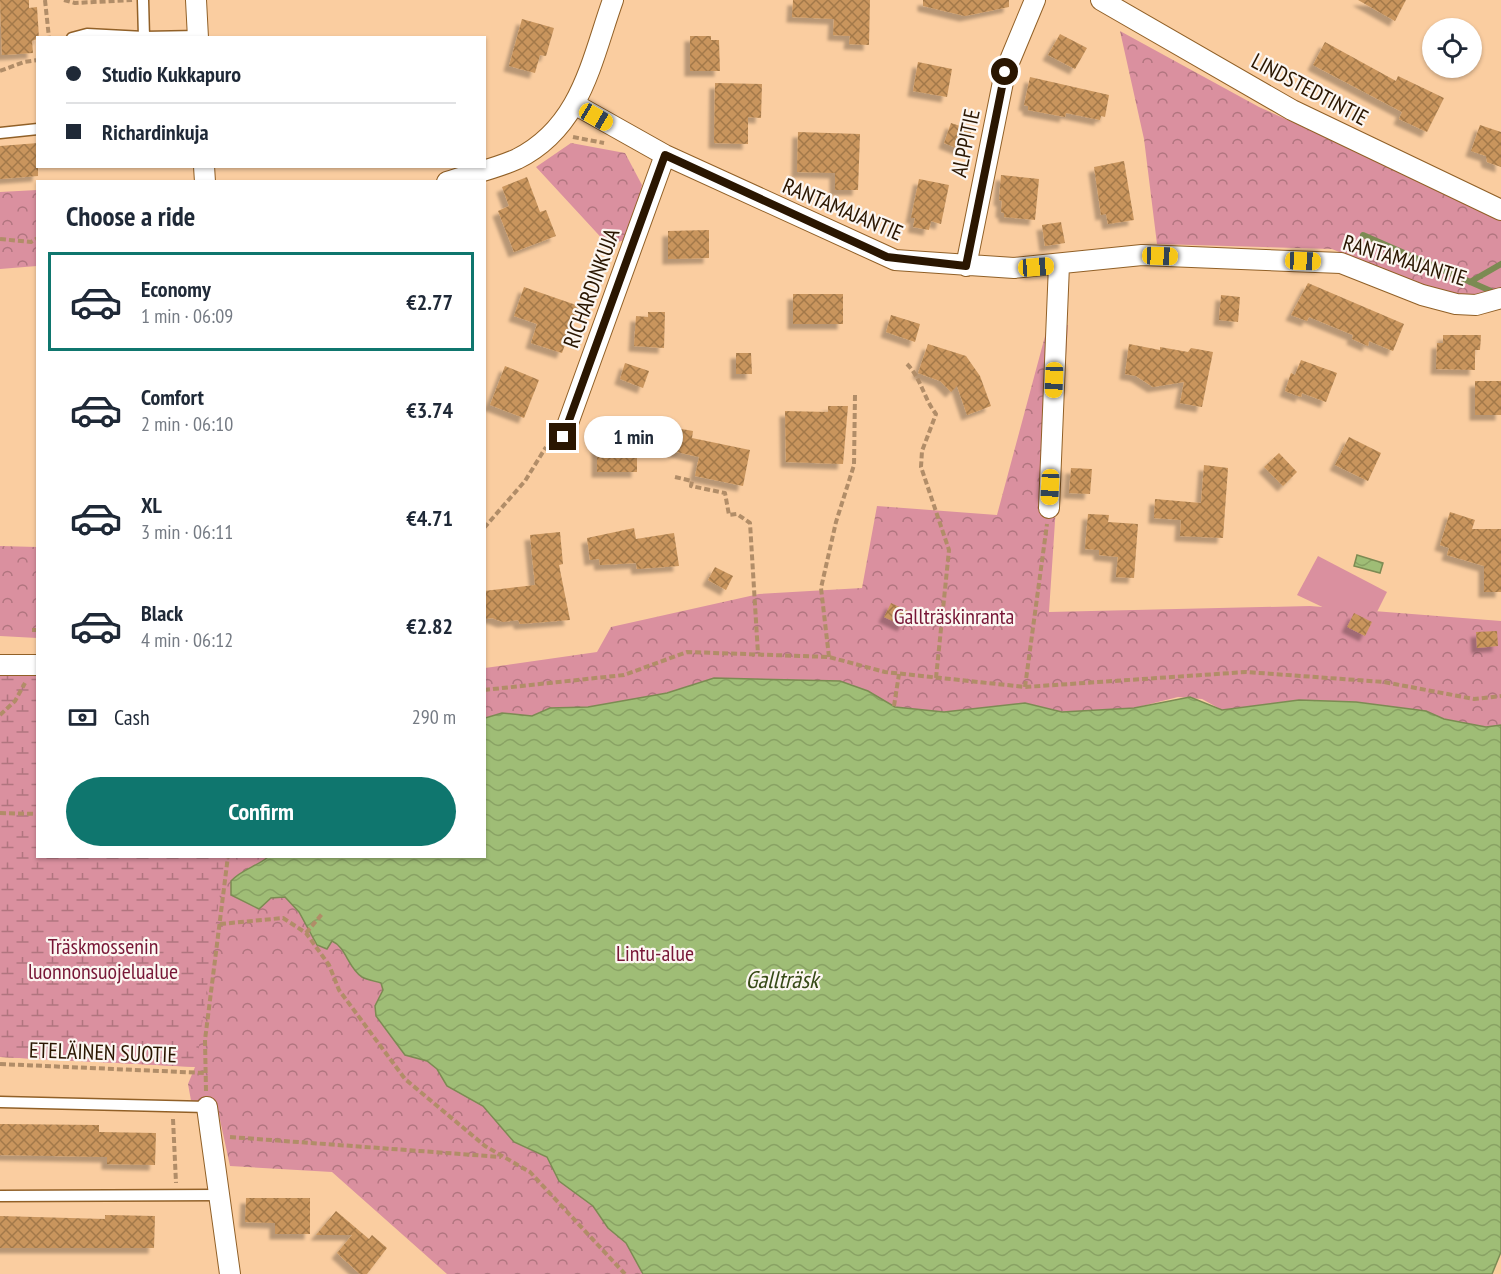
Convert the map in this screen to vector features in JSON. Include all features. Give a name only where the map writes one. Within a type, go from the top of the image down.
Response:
[{"type":"street","points":[[196,0],[198,36]]},
{"type":"street","points":[[453,180],[516,159],[549,139],[576,105],[613,0]]},
{"type":"street","name":"ALPPITIE","points":[[966,266],[1005,72],[1035,0]]},
{"type":"street","name":"LINDSTEDTINTIE","points":[[1101,0],[1293,110],[1501,210]]},
{"type":"street","name":"RANTAMAJANTIE","points":[[576,105],[665,155],[887,257],[966,266],[1014,268],[1142,255],[1341,263],[1422,295],[1456,304],[1476,305],[1501,298]]},
{"type":"street","name":"RICHARDINKUJA","points":[[555,442],[665,155]]},
{"type":"street","points":[[1049,508],[1059,265]]},
{"type":"street","points":[[0,665],[34,665]]},
{"type":"street","points":[[207,1107],[230,1274]]},
{"type":"lane","points":[[143,0],[144,36]]},
{"type":"lane","points":[[80,36],[87,34],[125,36]]},
{"type":"lane","points":[[0,133],[36,129]]},
{"type":"lane","points":[[0,1102],[207,1107]]},
{"type":"lane","points":[[0,1196],[218,1195]]},
{"type":"path","points":[[45,0],[49,36]]},
{"type":"path","points":[[64,0],[75,3],[138,0]]},
{"type":"path","points":[[0,71],[6,67],[36,60]]},
{"type":"path","points":[[0,239],[31,242],[36,239]]},
{"type":"path","points":[[907,364],[919,379],[929,406],[936,414],[922,452],[921,467],[925,486],[945,532],[949,550],[936,678]]},
{"type":"path","points":[[829,657],[821,588],[836,522],[854,465],[855,394]]},
{"type":"path","points":[[486,526],[555,442]]},
{"type":"path","points":[[675,477],[692,481],[691,486],[725,493],[729,515],[737,514],[750,523],[758,654]]},
{"type":"path","points":[[1025,687],[1049,508]]},
{"type":"path","points":[[486,690],[624,675],[687,652],[829,657],[899,674],[1025,687],[1246,672],[1384,682],[1474,699],[1501,696]]},
{"type":"path","points":[[0,715],[15,701],[34,665]]},
{"type":"path","points":[[894,706],[899,674]]},
{"type":"path","points":[[0,813],[36,814]]},
{"type":"path","points":[[207,1107],[205,1040],[228,858]]},
{"type":"path","points":[[306,933],[322,914]]},
{"type":"path","points":[[219,924],[283,918],[306,933],[329,965],[339,990],[405,1079],[452,1120],[504,1157],[530,1172],[625,1274]]},
{"type":"path","name":"ETELÄINEN SUOTIE","points":[[0,1064],[205,1073]]},
{"type":"path","points":[[173,1106],[176,1195]]},
{"type":"path","points":[[211,1136],[504,1157]]},
{"type":"green space","points":[[1120,31],[1259,107],[1501,216],[1501,288],[1492,294],[1468,296],[1433,291],[1332,249],[1157,244],[1144,139]]},
{"type":"green space","points":[[571,143],[625,153],[642,185],[628,239],[608,245],[536,167]]},
{"type":"green space","points":[[36,190],[36,266],[0,269],[0,192]]},
{"type":"green space","points":[[1048,325],[1068,325],[1049,612],[1310,606],[1501,621],[1501,725],[1486,727],[1444,719],[1426,711],[1356,702],[1299,700],[1222,710],[1202,699],[1178,697],[1134,708],[1062,712],[1025,703],[944,712],[895,707],[868,691],[671,1274],[447,1274],[332,1172],[230,1166],[217,1106],[192,1106],[188,1084],[195,1067],[0,1057],[38,858],[486,858],[486,668],[597,652],[611,627],[759,594],[862,588],[877,506],[997,515]]},
{"type":"green space","points":[[0,546],[36,547],[36,638],[0,636]]},
{"type":"green space","points":[[1318,556],[1387,592],[1372,622],[1350,620],[1297,595]]},
{"type":"green space","name":"Träskmossenin luonnonsuojelualue","points":[[0,671],[36,671],[36,858],[225,858],[196,1067],[0,1057]]},
{"type":"water","points":[[1357,555],[1383,563],[1380,573],[1354,566]]},
{"type":"water","name":"Gallträsk","points":[[714,678],[840,681],[868,691],[895,707],[944,712],[1025,703],[1062,712],[1134,708],[1190,697],[1222,710],[1299,700],[1356,702],[1426,711],[1444,719],[1486,727],[1501,725],[1501,1252],[1492,1274],[643,1274],[626,1243],[608,1228],[593,1206],[559,1181],[547,1157],[514,1142],[483,1106],[447,1086],[437,1069],[427,1061],[405,1055],[376,1016],[375,1006],[383,990],[381,983],[364,978],[357,973],[341,948],[332,941],[327,949],[317,945],[299,912],[285,897],[271,898],[259,909],[231,895],[231,881],[266,858],[486,858],[486,718],[502,713],[532,716],[550,708],[588,707],[667,693]]},
{"type":"building","points":[[0,0],[29,0],[29,8],[37,7],[39,36],[32,41],[33,53],[2,55]]},
{"type":"building","points":[[793,0],[870,0],[869,45],[849,44],[850,36],[833,35],[834,19],[792,17]]},
{"type":"building","points":[[923,0],[1009,0],[1009,7],[965,16],[923,6]]},
{"type":"building","points":[[1358,0],[1406,0],[1395,21]]},
{"type":"building","points":[[522,19],[554,28],[546,56],[540,55],[535,73],[509,66]]},
{"type":"building","points":[[1060,34],[1087,48],[1075,69],[1048,55]]},
{"type":"building","points":[[690,36],[711,36],[711,40],[719,40],[720,71],[690,71]]},
{"type":"building","points":[[1325,42],[1396,81],[1398,76],[1444,98],[1427,132],[1399,119],[1402,112],[1313,65]]},
{"type":"building","points":[[918,62],[952,69],[947,97],[913,91]]},
{"type":"building","points":[[1030,77],[1109,95],[1105,117],[1101,116],[1100,120],[1066,113],[1065,117],[1028,110],[1028,106],[1024,105]]},
{"type":"building","points":[[715,83],[762,84],[761,118],[748,117],[748,144],[714,143]]},
{"type":"building","points":[[951,123],[972,130],[964,151],[944,143]]},
{"type":"building","points":[[1480,125],[1501,132],[1501,167],[1487,162],[1486,156],[1471,151]]},
{"type":"building","points":[[798,132],[860,134],[858,190],[835,190],[835,173],[797,172]]},
{"type":"building","points":[[36,143],[38,176],[0,179],[0,146]]},
{"type":"building","points":[[1124,161],[1134,220],[1108,224],[1106,214],[1101,215],[1094,167]]},
{"type":"building","points":[[1001,175],[1039,179],[1035,220],[1004,217],[1004,213],[1001,212],[1002,201],[999,200]]},
{"type":"building","points":[[527,177],[540,212],[546,210],[556,236],[514,252],[498,211],[509,206],[502,187]]},
{"type":"building","points":[[919,179],[949,185],[941,224],[931,221],[929,230],[913,227],[915,218],[911,218]]},
{"type":"building","points":[[1061,222],[1065,243],[1045,246],[1042,225]]},
{"type":"building","points":[[709,230],[709,258],[668,259],[668,231]]},
{"type":"building","points":[[1308,283],[1404,324],[1393,351],[1369,341],[1368,346],[1352,339],[1353,335],[1309,317],[1307,321],[1291,315]]},
{"type":"building","points":[[524,287],[579,306],[562,353],[531,343],[537,324],[514,316]]},
{"type":"building","points":[[793,294],[843,294],[843,324],[793,324]]},
{"type":"building","points":[[1221,295],[1240,297],[1238,322],[1219,320]]},
{"type":"building","points":[[648,312],[665,312],[664,348],[634,346],[636,316],[648,317]]},
{"type":"building","points":[[891,315],[920,324],[915,342],[886,332]]},
{"type":"building","points":[[1443,335],[1481,335],[1480,350],[1475,350],[1475,370],[1436,369],[1437,343],[1443,343]]},
{"type":"building","points":[[928,344],[966,356],[980,376],[991,406],[967,415],[957,386],[951,392],[940,381],[918,373]]},
{"type":"building","points":[[1129,344],[1160,350],[1160,347],[1188,352],[1191,348],[1213,352],[1202,407],[1180,403],[1184,382],[1153,387],[1136,376],[1125,374]]},
{"type":"building","points":[[736,353],[751,353],[752,374],[736,374]]},
{"type":"building","points":[[1301,360],[1337,373],[1326,402],[1302,393],[1301,397],[1285,391],[1291,373],[1295,375]]},
{"type":"building","points":[[625,363],[649,371],[643,388],[620,379]]},
{"type":"building","points":[[505,366],[539,380],[524,418],[490,405]]},
{"type":"building","points":[[1475,381],[1501,381],[1501,415],[1475,415]]},
{"type":"building","points":[[828,406],[848,406],[843,464],[786,462],[785,411],[828,412]]},
{"type":"building","points":[[676,428],[693,431],[692,438],[750,450],[743,486],[695,476],[699,457],[672,451]]},
{"type":"building","points":[[597,435],[637,435],[637,472],[597,472]]},
{"type":"building","points":[[1349,437],[1381,453],[1368,481],[1335,465]]},
{"type":"building","points":[[1279,453],[1297,472],[1283,486],[1264,467]]},
{"type":"building","points":[[1204,465],[1228,468],[1223,538],[1180,536],[1181,520],[1154,518],[1155,499],[1201,503]]},
{"type":"building","points":[[1071,468],[1092,469],[1090,494],[1069,493]]},
{"type":"building","points":[[1450,512],[1475,520],[1472,529],[1501,529],[1501,592],[1484,592],[1484,566],[1447,555],[1449,548],[1440,545]]},
{"type":"building","points":[[1088,514],[1109,515],[1108,522],[1138,524],[1134,578],[1116,577],[1118,557],[1099,555],[1099,550],[1085,549]]},
{"type":"building","points":[[634,528],[636,539],[674,533],[679,566],[637,569],[636,563],[600,565],[599,559],[590,560],[587,538]]},
{"type":"building","points":[[560,532],[563,564],[559,565],[570,620],[520,624],[518,620],[503,622],[492,618],[486,619],[486,591],[535,585],[530,535]]},
{"type":"building","points":[[715,567],[733,576],[726,590],[708,580]]},
{"type":"building","points":[[891,603],[910,612],[903,626],[884,617]]},
{"type":"building","points":[[1354,613],[1372,622],[1365,636],[1347,627]]},
{"type":"building","points":[[1497,631],[1498,646],[1477,648],[1476,632]]},
{"type":"building","points":[[0,1124],[99,1125],[99,1132],[156,1133],[155,1165],[107,1164],[107,1157],[0,1155]]},
{"type":"building","points":[[246,1198],[310,1198],[310,1234],[275,1234],[275,1223],[245,1222]]},
{"type":"building","points":[[336,1211],[369,1239],[372,1235],[387,1248],[367,1274],[360,1274],[337,1253],[352,1235],[316,1235]]},
{"type":"building","points":[[105,1215],[155,1216],[154,1248],[0,1248],[0,1216],[105,1219]]},
{"type":"waterway","points":[[1363,235],[1491,291]]},
{"type":"waterway","points":[[1470,282],[1501,264]]},
{"type":"route","points":[[563,437],[665,155],[895,260],[966,266],[1005,72]]},
{"type":"park label","name":"Gallträskinranta","points":[[954,616]]},
{"type":"park label","name":"Lintu-alue","points":[[655,953]]}]
